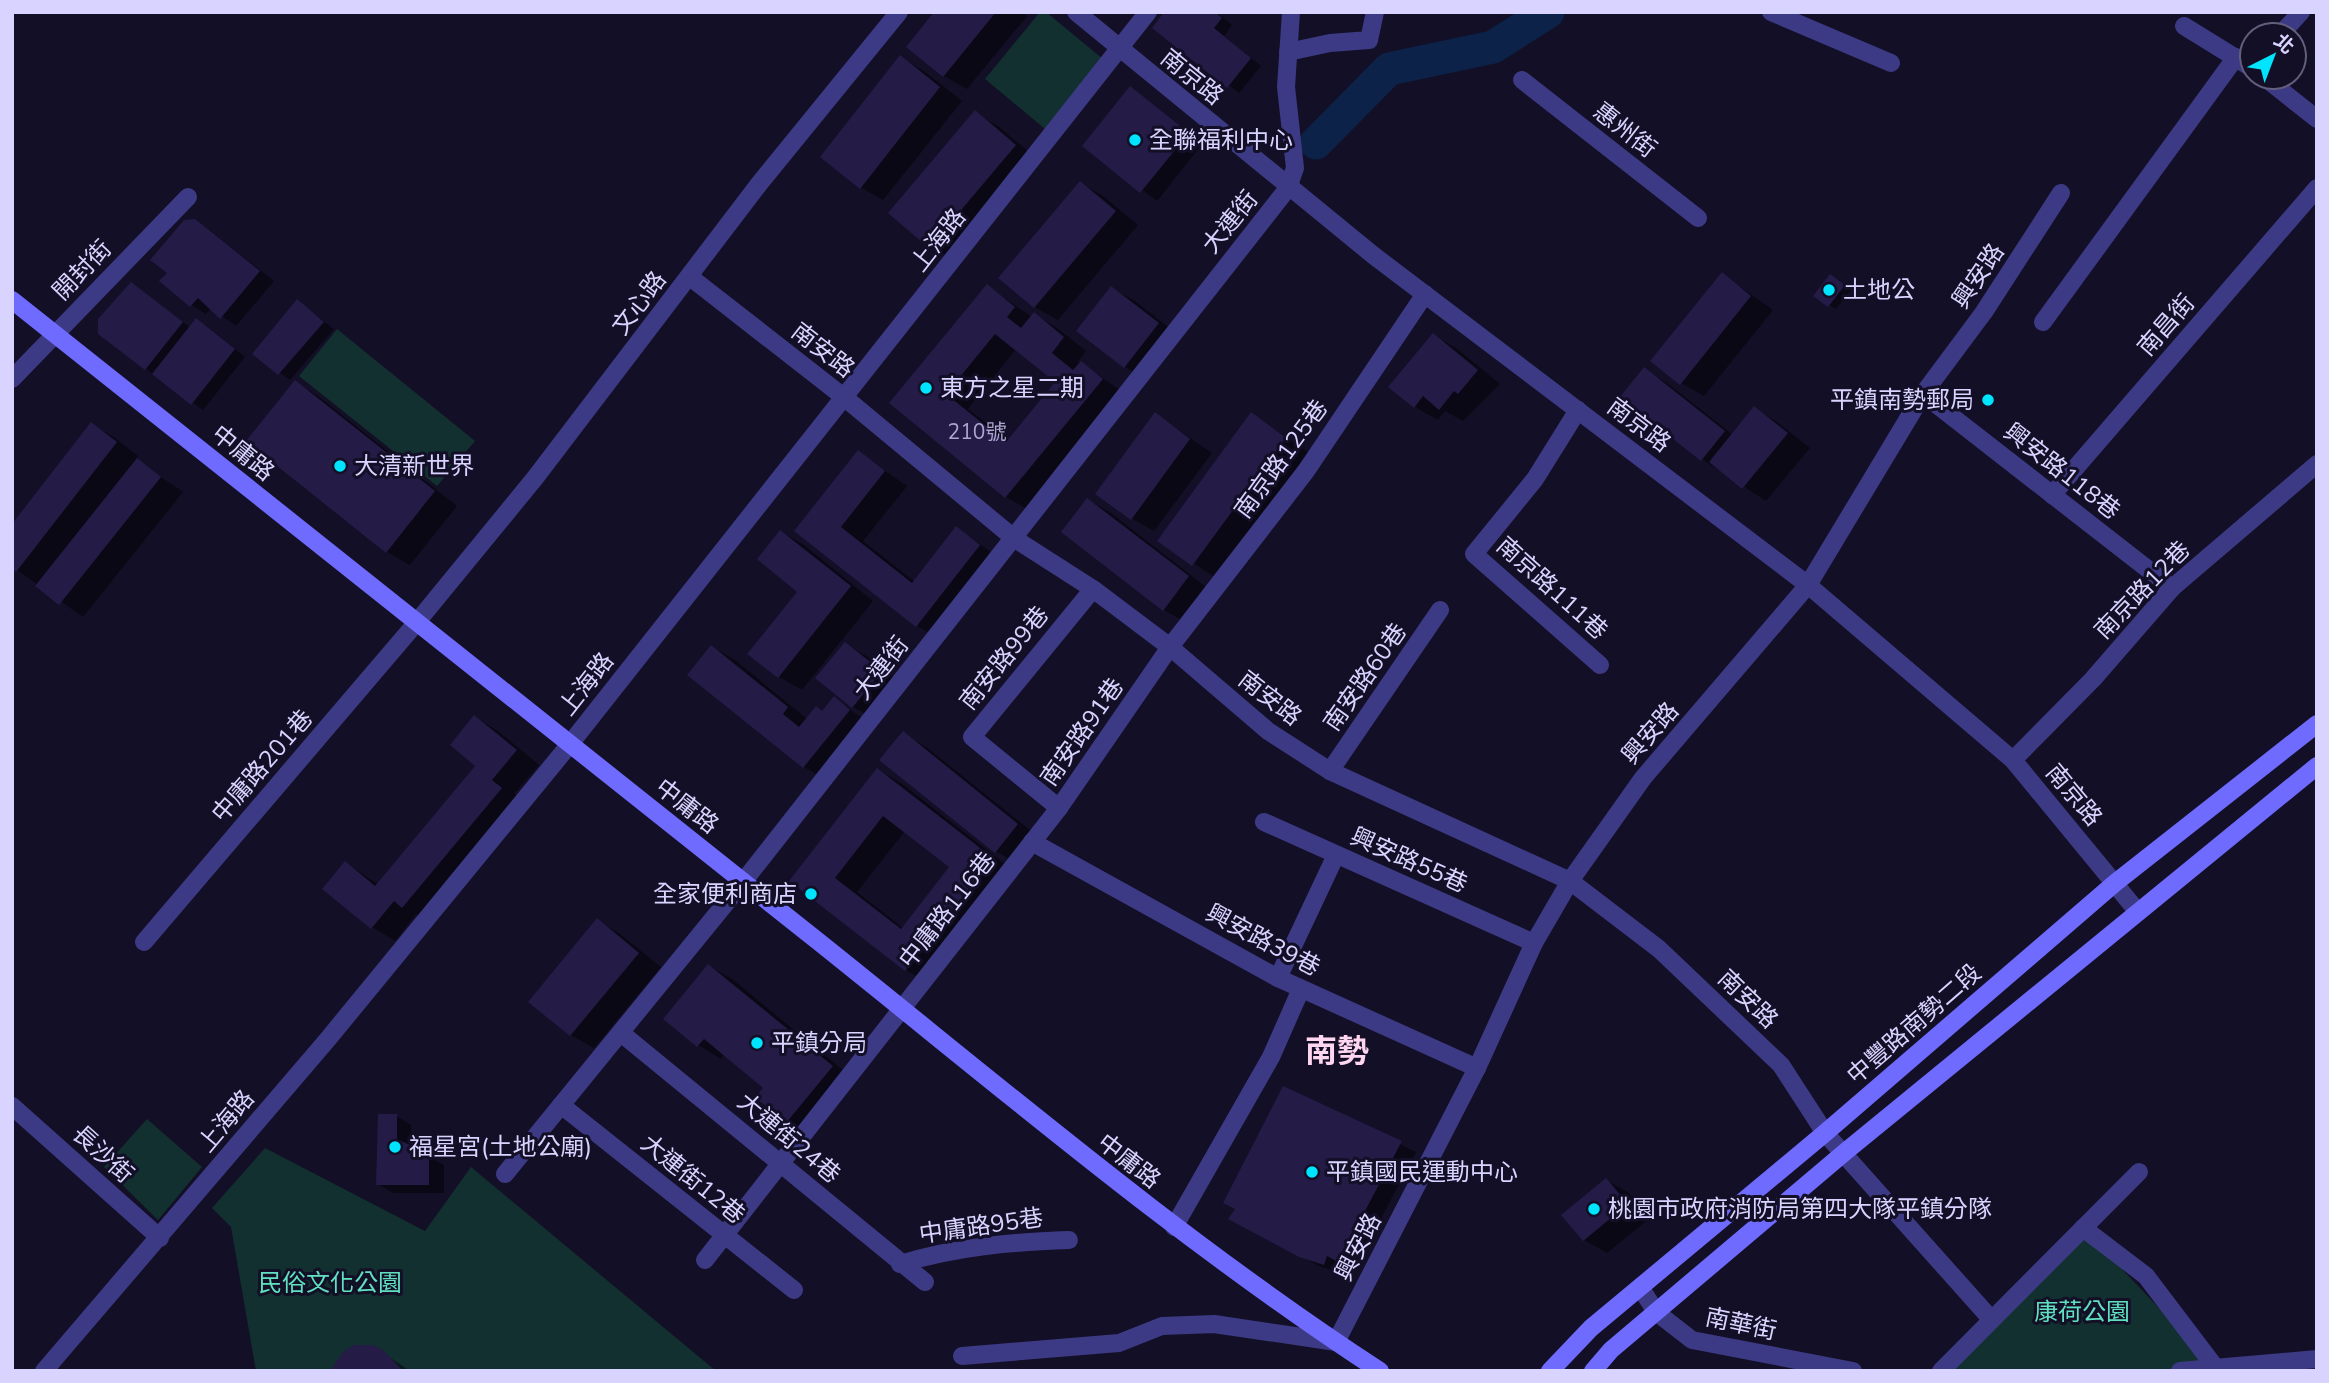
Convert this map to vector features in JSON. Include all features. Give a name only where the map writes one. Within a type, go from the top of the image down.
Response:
[{"type":"main road","name":"中庸路","points":[[12,300],[1174,1227],[1380,1371]]},
{"type":"main road","name":"中豐路南勢二段","points":[[1550,1371],[1591,1328],[1825,1133],[2115,883],[2317,724]]},
{"type":"main road","points":[[1593,1371],[1611,1350],[1846,1152],[2317,766]]},
{"type":"street","name":"文心路","points":[[417,622],[536,478],[759,184],[898,12]]},
{"type":"street","name":"南京路","points":[[1076,12],[1288,188],[1808,585],[2013,760],[2138,912]]},
{"type":"street","name":"上海路","points":[[44,1371],[160,1238],[570,744],[1148,12]]},
{"type":"street","points":[[1288,188],[1295,168],[1286,87],[1291,12]]},
{"type":"street","points":[[1287,52],[1330,43],[1369,40],[1375,12]]},
{"type":"street","points":[[1778,15],[1891,63]]},
{"type":"street","points":[[2185,26],[2238,59]]},
{"type":"street","name":"惠州街","points":[[1521,80],[1698,218]]},
{"type":"street","points":[[2043,322],[2238,83]]},
{"type":"street","points":[[2281,91],[2317,119]]},
{"type":"street","name":"大連街","points":[[505,1174],[743,882],[1288,188]]},
{"type":"street","name":"南昌街","points":[[2052,495],[2317,188]]},
{"type":"street","name":"興安路","points":[[1336,1342],[1477,1068],[1534,943],[1570,881],[1643,778],[1808,585],[1923,394],[1984,312],[2061,193]]},
{"type":"street","name":"開封街","points":[[12,379],[188,197]]},
{"type":"street","name":"南安路","points":[[690,277],[845,398],[1015,539],[1093,589],[1170,647],[1268,731],[1330,771],[1570,881],[1659,949],[1782,1065],[1825,1133],[1846,1152],[1991,1319]]},
{"type":"street","name":"南京路125巷","points":[[1170,647],[1306,471],[1425,294]]},
{"type":"street","name":"興安路118巷","points":[[1923,394],[2172,587]]},
{"type":"street","name":"南京路111巷","points":[[1578,410],[1535,479],[1474,554],[1600,665]]},
{"type":"street","name":"南京路12巷","points":[[2013,760],[2093,679],[2172,587],[2317,464]]},
{"type":"street","name":"南安路99巷","points":[[1059,808],[972,737],[1093,589]]},
{"type":"street","name":"南安路60巷","points":[[1330,771],[1440,610]]},
{"type":"street","name":"中庸路201巷","points":[[144,942],[417,622]]},
{"type":"street","name":"南安路91巷","points":[[1032,842],[1059,808],[1170,647]]},
{"type":"street","name":"興安路55巷","points":[[1264,822],[1534,943]]},
{"type":"street","name":"興安路39巷","points":[[1032,842],[1278,978],[1477,1068]]},
{"type":"street","name":"中庸路116巷","points":[[705,1260],[1032,842]]},
{"type":"street","points":[[1278,978],[1336,855]]},
{"type":"street","points":[[1174,1227],[1271,1058],[1301,989]]},
{"type":"street","name":"大連街24巷","points":[[621,1033],[781,1161],[900,1264],[925,1282]]},
{"type":"street","name":"大連街12巷","points":[[561,1105],[794,1290]]},
{"type":"street","name":"長沙街","points":[[12,1106],[160,1238]]},
{"type":"street","points":[[1941,1371],[2139,1172]]},
{"type":"street","points":[[2083,1227],[2146,1276],[2215,1367]]},
{"type":"street","name":"中庸路95巷","points":[[900,1264],[940,1251],[1029,1241],[1069,1240]]},
{"type":"street","name":"南華街","points":[[1640,1287],[1657,1312],[1692,1340],[1853,1371]]},
{"type":"street","name":"中庸路","points":[[962,1356],[1119,1343],[1162,1326],[1214,1324],[1336,1342]]},
{"type":"street","points":[[2180,1371],[2317,1359]]},
{"type":"green space","points":[[1040,12],[1046,12],[1109,64],[1051,134],[985,79]]},
{"type":"green space","points":[[337,329],[475,441],[437,486],[299,376]]},
{"type":"green space","points":[[147,1119],[202,1167],[158,1220],[104,1167]]},
{"type":"green space","name":"民俗文化公園","points":[[265,1148],[425,1231],[471,1167],[716,1371],[256,1371],[231,1227],[212,1208]]},
{"type":"green space","name":"康荷公園","points":[[2083,1228],[2215,1367],[2151,1371],[1941,1371]]},
{"type":"building","points":[[934,12],[996,12],[943,77],[906,47]]},
{"type":"building","points":[[1164,12],[1215,12],[1222,18],[1214,28],[1251,58],[1227,88],[1152,28]]},
{"type":"building","points":[[900,55],[940,87],[860,189],[820,157]]},
{"type":"building","name":"全聯福利中心","points":[[1130,86],[1189,133],[1140,193],[1082,146]]},
{"type":"building","points":[[975,110],[1016,145],[929,248],[888,213]]},
{"type":"building","points":[[1080,181],[1116,211],[1034,308],[998,278]]},
{"type":"building","points":[[195,219],[260,271],[220,319],[198,298],[190,307],[159,281],[167,273],[150,260],[184,220]]},
{"type":"building","points":[[1722,272],[1751,296],[1680,385],[1650,361]]},
{"type":"building","name":"土地公","points":[[1830,274],[1845,285],[1828,307],[1813,296]]},
{"type":"building","points":[[131,282],[183,322],[145,370],[98,334],[98,319]]},
{"type":"building","name":"東方之星二期","points":[[987,284],[1015,307],[1007,317],[1021,328],[1034,312],[1064,337],[1052,353],[1073,370],[1081,361],[1103,379],[1005,498],[889,403]],"holes":[[[995,334],[1055,382],[1006,442],[946,394]]]},
{"type":"building","points":[[1111,286],[1159,323],[1124,368],[1076,331]]},
{"type":"building","points":[[297,299],[324,322],[278,375],[252,354]]},
{"type":"building","points":[[196,318],[235,349],[191,405],[152,374]]},
{"type":"building","points":[[1433,333],[1478,370],[1458,394],[1454,391],[1439,410],[1423,396],[1414,408],[1388,387]]},
{"type":"building","points":[[1644,367],[1725,431],[1701,461],[1620,397]]},
{"type":"building","name":"大清新世界","points":[[295,380],[435,491],[386,553],[246,441]]},
{"type":"building","points":[[1754,406],[1788,433],[1742,489],[1709,462]]},
{"type":"building","points":[[1155,412],[1190,439],[1131,520],[1095,494]]},
{"type":"building","points":[[1251,412],[1286,438],[1192,566],[1157,541]]},
{"type":"building","points":[[91,422],[117,442],[16,572],[12,569],[12,524]]},
{"type":"building","points":[[858,450],[885,471],[841,527],[912,583],[956,526],[980,545],[916,627],[794,531]]},
{"type":"building","points":[[137,458],[161,477],[59,605],[35,586]]},
{"type":"building","points":[[1087,498],[1189,576],[1163,611],[1061,532]]},
{"type":"building","points":[[780,530],[851,586],[778,678],[747,654],[797,592],[757,559]]},
{"type":"building","points":[[845,642],[882,671],[852,708],[815,678]]},
{"type":"building","points":[[711,645],[788,707],[783,714],[799,727],[816,706],[822,711],[834,696],[850,710],[803,768],[687,675]]},
{"type":"building","points":[[474,715],[517,750],[492,780],[502,788],[402,908],[394,901],[371,929],[322,889],[345,861],[375,886],[475,766],[450,745]]},
{"type":"building","points":[[903,731],[1018,824],[995,853],[879,760]]},
{"type":"building","points":[[877,768],[993,858],[905,971],[789,881]],"holes":[[[883,816],[949,867],[901,929],[835,878]]]},
{"type":"building","points":[[597,918],[639,953],[570,1036],[528,1002]]},
{"type":"building","name":"平鎮分局","points":[[708,964],[833,1066],[786,1123],[755,1097],[763,1088],[704,1039],[697,1047],[663,1019]]},
{"type":"building","name":"平鎮國民運動中心","points":[[1283,1086],[1402,1141],[1338,1262],[1327,1256],[1324,1265],[1299,1257],[1228,1219],[1235,1209],[1223,1203]]},
{"type":"building","name":"福星宮(土地公廟)","points":[[378,1114],[397,1114],[397,1139],[429,1154],[429,1185],[376,1185]]},
{"type":"building","name":"桃園市政府消防局第四大隊平鎮分隊","points":[[1606,1178],[1628,1204],[1583,1241],[1561,1215]]},
{"type":"building","points":[[354,1345],[373,1345],[383,1350],[403,1371],[330,1371],[343,1352]]},
{"type":"waterway","points":[[1316,143],[1389,69],[1493,47],[1548,12]]},
{"type":"place","name":"全聯福利中心","points":[[1135,140]]},
{"type":"place","name":"土地公","points":[[1829,290]]},
{"type":"place","name":"東方之星二期","points":[[926,388]]},
{"type":"place","name":"平鎮南勢郵局","points":[[1988,400]]},
{"type":"place","name":"大清新世界","points":[[340,466]]},
{"type":"place","name":"全家便利商店","points":[[811,894]]},
{"type":"place","name":"平鎮分局","points":[[757,1043]]},
{"type":"place","name":"福星宮(土地公廟)","points":[[395,1147]]},
{"type":"place","name":"平鎮國民運動中心","points":[[1312,1172]]},
{"type":"place","name":"桃園市政府消防局第四大隊平鎮分隊","points":[[1594,1209]]},
{"type":"district","name":"南勢","points":[[1337,1051]]}]
